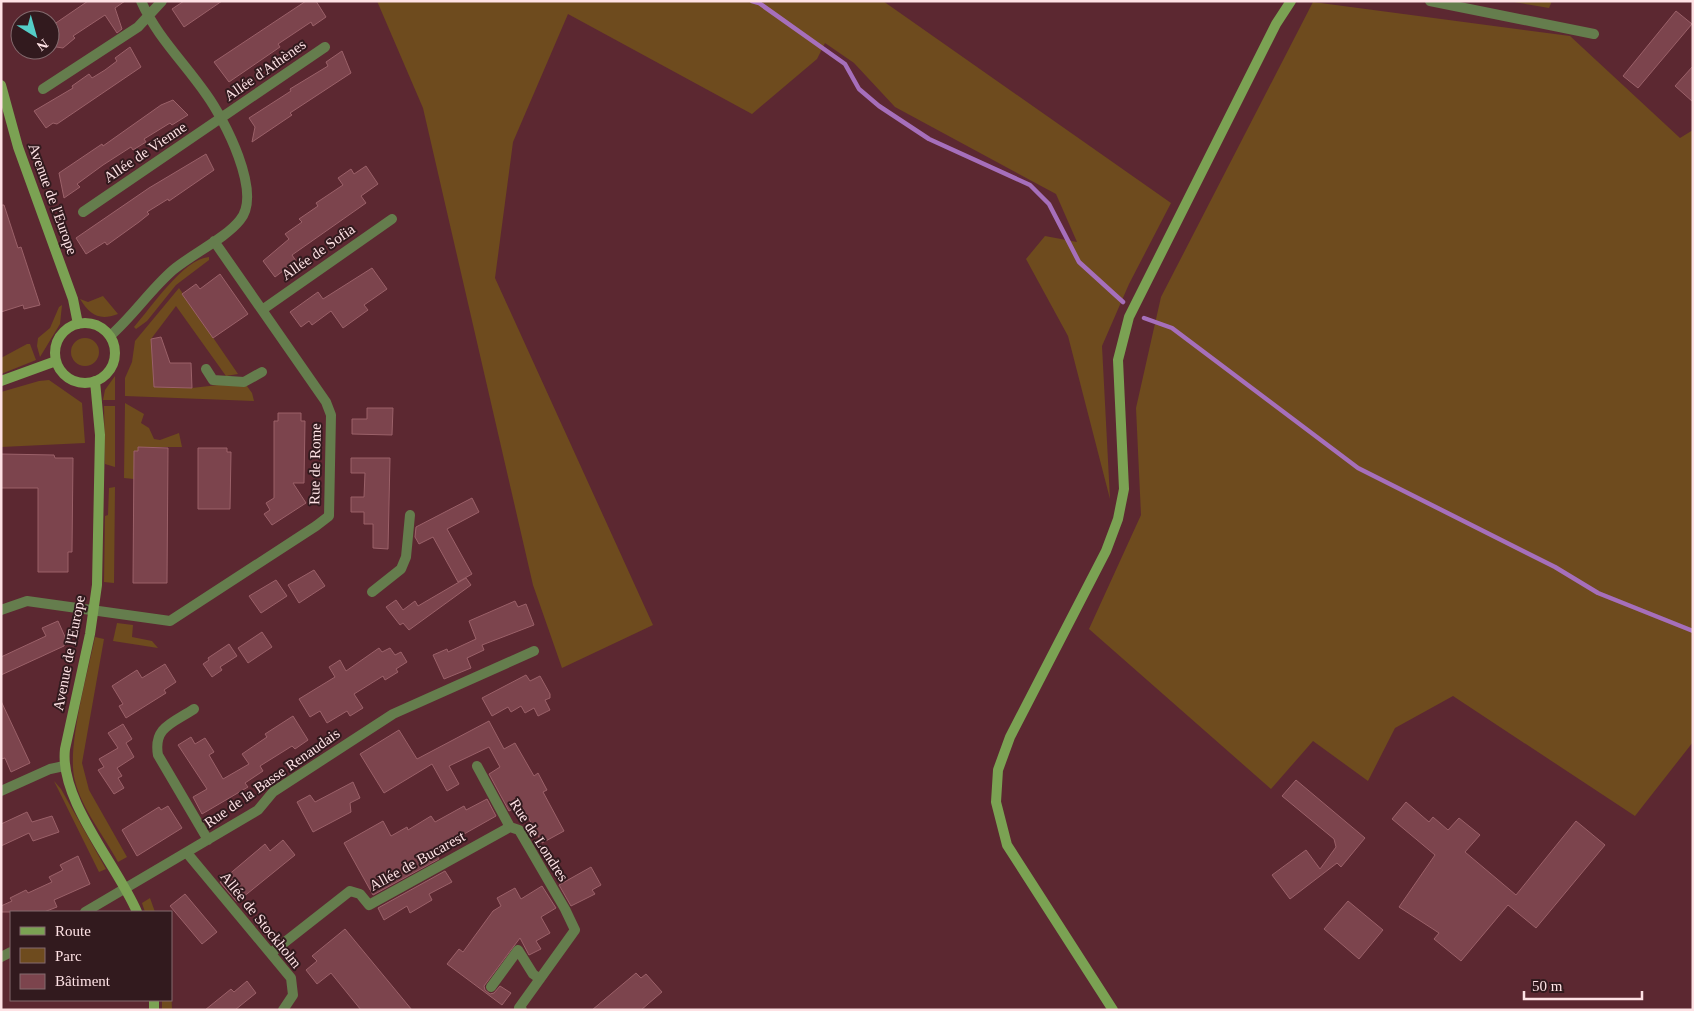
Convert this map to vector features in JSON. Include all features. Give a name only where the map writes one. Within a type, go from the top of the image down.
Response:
[{"type":"street","points":[[110,336],[128,321],[166,276],[239,222],[247,208],[246,186],[238,157],[223,118],[199,84],[157,32],[141,1]]},
{"type":"street","points":[[43,89],[138,27],[162,1]]},
{"type":"street","points":[[1113,1010],[1007,845],[996,802],[998,770],[1010,737],[1106,551],[1118,519],[1124,489],[1118,360],[1128,317],[1276,24],[1291,1]]},
{"type":"street","points":[[1430,1],[1594,34]]},
{"type":"street","name":"Allée d'Athènes","points":[[223,118],[325,47]]},
{"type":"street","name":"Avenue de l'Europe","points":[[1,85],[18,147],[73,299],[78,324]]},
{"type":"street","name":"Allée de Vienne","points":[[83,212],[223,118]]},
{"type":"street","name":"Allée de Sofia","points":[[262,310],[392,219]]},
{"type":"street","name":"Rue de Rome","points":[[94,609],[170,621],[268,559],[329,516],[331,415],[326,402],[214,241]]},
{"type":"street","points":[[78,324],[96,325],[110,336],[114,343],[115,359],[105,376],[95,381],[86,383],[67,377],[56,361],[55,349],[59,338],[67,329],[78,324]]},
{"type":"street","points":[[1,381],[56,361]]},
{"type":"street","points":[[206,369],[213,380],[244,382],[262,372]]},
{"type":"street","name":"Avenue de l'Europe","points":[[95,381],[100,435],[97,585],[94,609],[69,727],[64,766],[68,784],[75,800],[136,911]]},
{"type":"street","points":[[372,592],[401,569],[406,557],[410,515]]},
{"type":"street","points":[[1,610],[27,601],[94,609]]},
{"type":"street","name":"Rue de la Basse Renaudais","points":[[87,911],[258,810],[273,792],[393,714],[534,651]]},
{"type":"street","points":[[194,709],[161,730],[156,741],[158,755],[208,840]]},
{"type":"street","points":[[1,791],[50,769],[64,766]]},
{"type":"street","name":"Rue de Londres","points":[[477,766],[510,827],[519,830],[566,909],[575,930],[519,1008],[522,1010]]},
{"type":"street","name":"Allée de Bucarest","points":[[271,953],[350,891],[356,891],[369,905],[510,827]]},
{"type":"street","name":"Allée de Stockholm","points":[[187,853],[291,978],[293,995],[283,1010]]},
{"type":"street","points":[[490,987],[518,950],[533,974],[540,979]]},
{"type":"green space","points":[[377,1],[883,1],[1171,203],[1129,284],[1102,346],[1110,499],[1068,336],[1026,259],[1045,236],[1077,242],[1056,194],[895,107],[854,63],[825,43],[817,59],[752,114],[568,14],[513,142],[495,278],[653,625],[562,668],[533,585],[423,108]]},
{"type":"green space","points":[[1508,1],[1552,1],[1549,8]]},
{"type":"green space","points":[[1313,2],[1570,36],[1680,138],[1693,130],[1693,742],[1635,816],[1453,696],[1395,728],[1368,781],[1313,741],[1271,789],[1089,629],[1141,515],[1136,408],[1161,297]]},
{"type":"green space","points":[[209,257],[209,260],[176,285],[147,321],[136,329],[134,327],[178,275],[199,260]]},
{"type":"green space","points":[[179,288],[238,374],[226,376],[176,306],[151,339],[154,387],[192,388],[244,382],[252,393],[254,401],[125,396],[125,378],[132,362],[135,341]]},
{"type":"green space","points":[[103,296],[118,314],[100,317],[91,313],[80,299],[88,302]]},
{"type":"green space","points":[[62,305],[60,324],[40,357],[37,346],[38,338],[50,328],[59,307]]},
{"type":"green space","points":[[85,338],[95,342],[99,352],[95,362],[85,366],[75,362],[71,352],[75,342]]},
{"type":"green space","points":[[30,344],[36,360],[1,374],[1,358]]},
{"type":"green space","points":[[115,376],[115,400],[103,400],[105,390]]},
{"type":"green space","points":[[49,380],[82,403],[85,443],[1,447],[1,392]]},
{"type":"green space","points":[[125,403],[144,414],[141,423],[149,428],[154,439],[160,440],[179,433],[182,447],[138,447],[138,451],[134,451],[134,479],[124,478]]},
{"type":"green space","points":[[104,406],[115,406],[115,467],[105,464]]},
{"type":"green space","points":[[115,487],[114,583],[104,582],[105,516],[108,515],[109,488]]},
{"type":"green space","points":[[117,623],[133,625],[132,637],[152,641],[158,648],[113,641]]},
{"type":"green space","points":[[95,637],[104,639],[82,763],[89,790],[127,857],[118,862],[83,802],[75,781],[73,767],[76,731]]},
{"type":"green space","points":[[54,781],[61,789],[106,869],[99,872]]},
{"type":"green space","points":[[150,898],[155,911],[145,911],[142,903]]},
{"type":"green space","points":[[162,1001],[172,1001],[172,1010],[162,1010]]},
{"type":"building","points":[[88,1],[125,1],[115,8],[122,29],[117,33],[105,15],[73,36],[75,38],[63,48],[60,48],[60,20]]},
{"type":"building","points":[[184,1],[222,1],[184,27],[172,9]]},
{"type":"building","points":[[306,1],[316,1],[326,17],[313,26],[311,22],[278,44],[280,47],[229,82],[214,62]]},
{"type":"building","points":[[1676,11],[1692,24],[1638,88],[1623,76]]},
{"type":"building","points":[[130,47],[141,67],[57,124],[53,123],[46,128],[34,111],[73,88],[72,86],[89,74],[92,78],[105,70],[117,61],[115,58]]},
{"type":"building","points":[[342,51],[351,73],[290,113],[292,115],[252,142],[255,127],[249,118],[291,91],[290,89],[328,66],[326,62]]},
{"type":"building","points":[[1693,66],[1693,102],[1675,86]]},
{"type":"building","points":[[173,100],[188,115],[172,125],[170,123],[144,139],[146,142],[133,150],[131,147],[103,165],[77,184],[80,187],[64,198],[59,173],[102,144],[103,146],[161,105]]},
{"type":"building","points":[[206,154],[214,170],[169,201],[168,199],[147,212],[149,214],[107,245],[105,242],[86,254],[76,238],[149,188]]},
{"type":"building","points":[[366,166],[378,184],[361,196],[366,203],[292,255],[296,261],[275,277],[263,261],[289,239],[285,234],[302,222],[299,219],[318,206],[316,203],[343,185],[338,178],[351,169],[354,174]]},
{"type":"building","points":[[1,205],[4,205],[18,248],[21,247],[40,305],[24,309],[23,305],[1,312]]},
{"type":"building","points":[[372,268],[387,289],[364,305],[368,310],[343,328],[331,311],[312,325],[309,321],[301,327],[290,312],[318,292],[323,299]]},
{"type":"building","points":[[220,274],[248,314],[213,338],[182,294],[196,284],[200,289]]},
{"type":"building","points":[[161,337],[170,363],[191,363],[192,388],[154,387],[151,339]]},
{"type":"building","points":[[367,408],[393,408],[392,435],[352,434],[352,419],[367,419]]},
{"type":"building","points":[[278,413],[301,413],[301,421],[305,421],[304,483],[293,483],[306,503],[272,525],[264,514],[270,510],[266,503],[274,498],[274,421],[278,421]]},
{"type":"building","points":[[138,447],[168,448],[167,583],[133,583],[134,451],[138,451]]},
{"type":"building","points":[[198,448],[227,448],[227,452],[231,452],[230,509],[198,509]]},
{"type":"building","points":[[1,454],[54,455],[55,458],[73,458],[72,552],[68,552],[68,572],[38,572],[38,488],[1,488]]},
{"type":"building","points":[[351,458],[390,458],[388,549],[373,548],[373,524],[364,524],[364,512],[351,512],[351,497],[364,497],[365,473],[351,473]]},
{"type":"building","points":[[472,498],[479,512],[447,529],[472,574],[458,582],[433,537],[419,544],[415,537],[416,527]]},
{"type":"building","points":[[314,570],[325,586],[299,603],[288,585]]},
{"type":"building","points":[[466,578],[471,585],[409,630],[403,623],[400,625],[386,607],[396,600],[403,610],[415,601],[418,606]]},
{"type":"building","points":[[276,580],[287,596],[261,613],[249,596]]},
{"type":"building","points":[[515,601],[518,607],[526,604],[534,625],[482,645],[484,650],[467,658],[471,668],[444,679],[433,655],[447,649],[448,652],[476,639],[469,621]]},
{"type":"building","points":[[58,621],[66,639],[64,646],[1,675],[1,657],[46,636],[42,628]]},
{"type":"building","points":[[262,632],[272,647],[248,663],[238,648]]},
{"type":"building","points":[[229,644],[237,656],[220,667],[222,670],[212,677],[203,664],[209,660],[208,658]]},
{"type":"building","points":[[379,648],[382,652],[390,648],[395,655],[401,652],[407,662],[396,669],[398,672],[385,680],[383,676],[354,694],[363,708],[350,716],[347,711],[327,723],[320,711],[310,717],[299,699],[335,677],[329,667],[340,660],[346,671]]},
{"type":"building","points":[[165,664],[176,682],[164,690],[166,693],[126,718],[119,706],[123,704],[112,686],[137,670],[142,678]]},
{"type":"building","points":[[526,675],[530,681],[540,676],[550,694],[550,698],[545,700],[550,710],[538,716],[534,708],[525,713],[521,706],[511,712],[508,707],[492,716],[482,698]]},
{"type":"building","points":[[1,701],[30,763],[11,772],[5,758],[1,759]]},
{"type":"building","points":[[293,716],[308,740],[295,749],[292,746],[260,766],[263,771],[245,783],[248,787],[202,814],[193,797],[207,789],[178,745],[191,737],[195,744],[205,738],[214,752],[209,755],[223,779],[249,764],[242,754],[267,737],[265,734]]},
{"type":"building","points":[[489,721],[504,749],[515,743],[534,776],[538,773],[547,790],[543,792],[564,831],[542,843],[523,808],[517,811],[515,808],[509,811],[489,774],[500,767],[489,747],[449,766],[459,784],[447,791],[432,764],[384,793],[360,754],[399,730],[417,759]]},
{"type":"building","points":[[123,724],[132,739],[126,743],[134,757],[117,768],[122,776],[118,778],[124,788],[114,794],[98,770],[104,767],[99,759],[118,748],[108,733]]},
{"type":"building","points":[[1296,780],[1365,838],[1341,867],[1337,863],[1290,899],[1272,875],[1306,850],[1320,869],[1336,847],[1334,839],[1282,796]]},
{"type":"building","points":[[353,782],[360,798],[350,803],[351,812],[313,832],[297,802],[310,795],[315,802]]},
{"type":"building","points":[[487,799],[496,816],[434,851],[439,859],[373,895],[344,843],[383,821],[391,836],[407,827],[408,830],[431,816],[435,822],[464,806],[466,810]]},
{"type":"building","points":[[1406,802],[1429,822],[1433,817],[1448,830],[1459,818],[1480,835],[1465,852],[1516,895],[1576,821],[1605,845],[1536,928],[1508,905],[1461,961],[1434,939],[1439,933],[1399,907],[1435,855],[1392,819]]},
{"type":"building","points":[[168,806],[182,828],[137,856],[122,830],[159,807],[161,810]]},
{"type":"building","points":[[27,812],[32,822],[52,816],[59,832],[33,841],[29,833],[1,846],[1,824]]},
{"type":"building","points":[[283,840],[295,855],[237,902],[220,882],[265,844],[270,851]]},
{"type":"building","points":[[78,856],[90,884],[54,900],[57,907],[47,911],[1,912],[1,906],[12,901],[10,898],[26,890],[28,893],[52,882],[49,877],[63,870],[60,865]]},
{"type":"building","points":[[591,867],[601,885],[592,890],[595,894],[571,906],[559,885]]},
{"type":"building","points":[[445,871],[452,882],[429,894],[432,900],[410,913],[407,906],[384,920],[378,908]]},
{"type":"building","points":[[542,886],[556,908],[541,917],[550,933],[536,941],[541,949],[529,955],[520,938],[484,986],[485,990],[490,994],[494,993],[500,986],[511,993],[502,1005],[447,964],[459,949],[463,952],[493,911],[501,906],[497,898],[515,888],[521,899]]},
{"type":"building","points":[[185,894],[217,932],[202,944],[170,906]]},
{"type":"building","points":[[1348,901],[1383,930],[1359,959],[1324,929]]},
{"type":"building","points":[[345,929],[412,1010],[361,1010],[331,973],[317,984],[306,970],[317,961],[312,956]]},
{"type":"building","points":[[636,973],[641,978],[646,974],[662,992],[641,1010],[592,1010]]},
{"type":"building","points":[[247,981],[256,993],[235,1010],[205,1010],[231,989],[234,992]]},
{"type":"waterway","points":[[752,1],[759,3],[845,64],[859,89],[879,106],[929,139],[1030,185],[1049,204],[1079,262],[1123,302]]},
{"type":"waterway","points":[[1144,318],[1172,328],[1358,468],[1555,567],[1598,593],[1693,631]]}]
